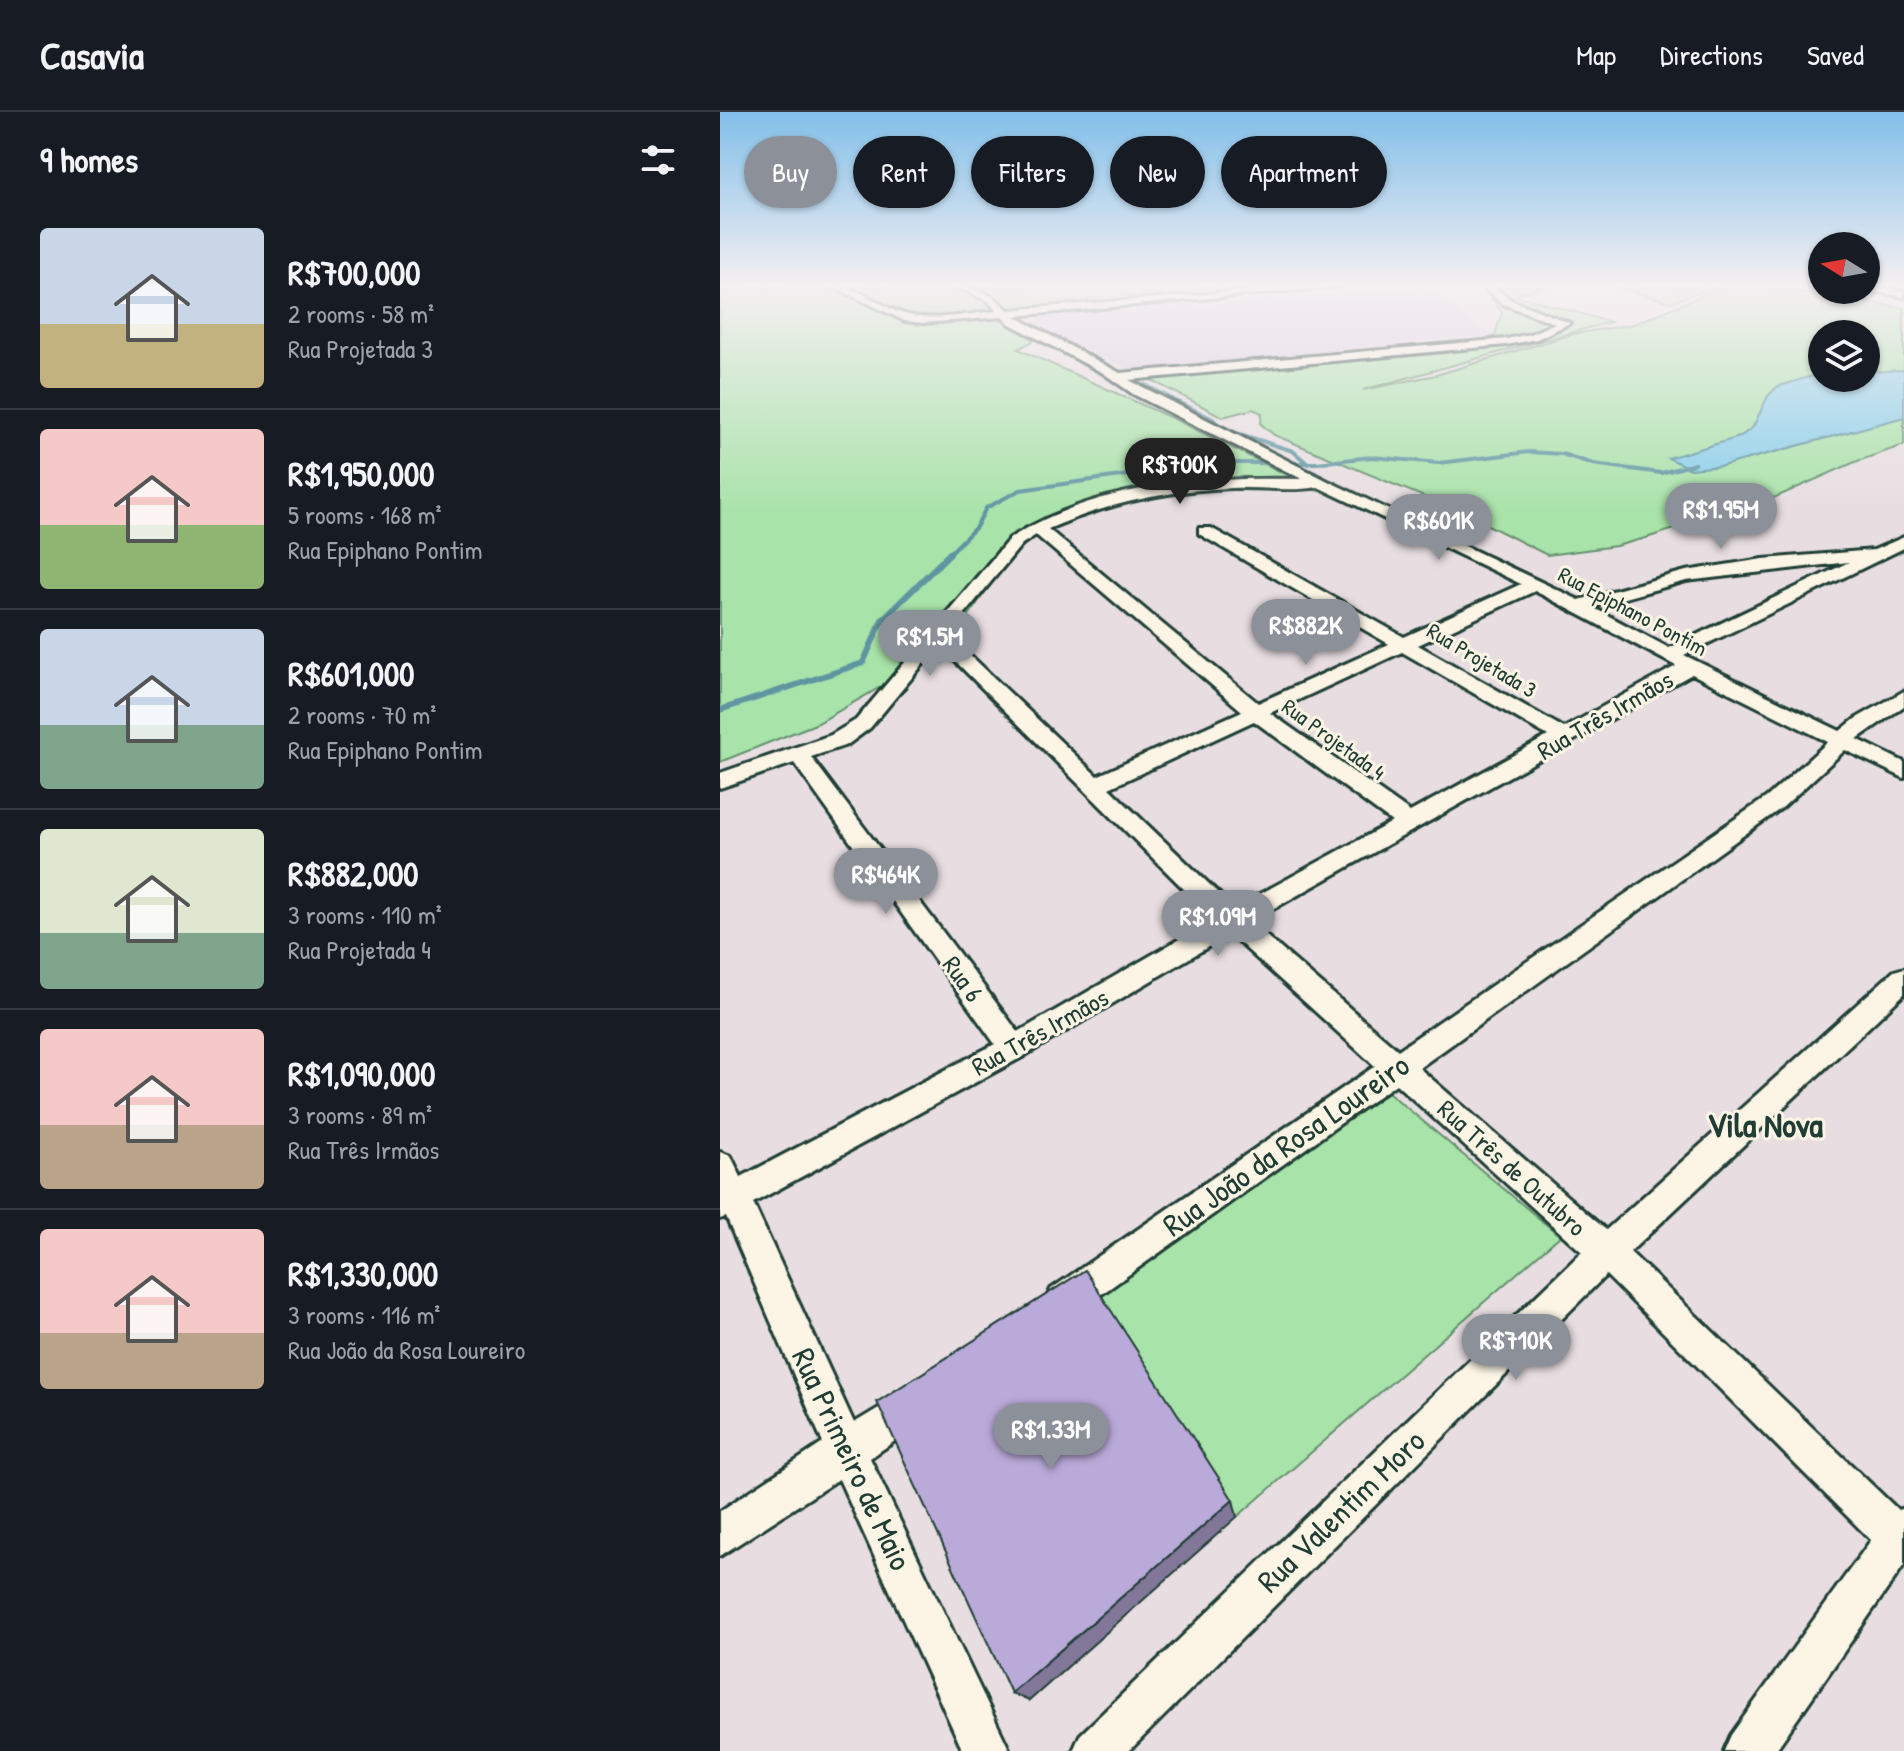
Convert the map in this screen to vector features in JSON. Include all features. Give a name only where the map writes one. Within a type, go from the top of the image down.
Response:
[{"type":"street","name":"Rua Epiphano Pontim","points":[[1091,362],[1137,391],[1323,484],[1535,584],[1680,661],[1904,771]]},
{"type":"street","points":[[1119,377],[1279,362]]},
{"type":"street","points":[[720,781],[839,740],[863,724],[1016,541],[1041,533],[1100,503],[1161,489],[1264,483],[1323,484]]},
{"type":"street","name":"Rua Projetada 3","points":[[1205,531],[1407,644],[1566,738]]},
{"type":"street","name":"Rua Projetada 4","points":[[1041,533],[1258,714],[1410,823]]},
{"type":"street","name":"Rua Três Irmãos","points":[[724,1189],[1014,1048],[1232,921],[1566,738],[1680,661],[1815,585],[1904,542]]},
{"type":"street","points":[[1577,607],[1641,585],[1782,563],[1877,555]]},
{"type":"street","points":[[1782,563],[1805,573],[1815,585]]},
{"type":"street","points":[[1093,787],[1258,714],[1535,584]]},
{"type":"street","name":"Rua Três de Outubro","points":[[939,635],[1232,921],[1606,1252],[1902,1537]]},
{"type":"street","name":"Rua João da Rosa Loureiro","points":[[1044,1315],[1775,802],[1862,723],[1904,697]]},
{"type":"street","name":"Rua 6","points":[[799,755],[1014,1048]]},
{"type":"street","name":"Rua Valentim Moro","points":[[1096,1751],[1606,1252],[1904,978]]},
{"type":"street","name":"Rua Primeiro de Maio","points":[[724,1189],[987,1751]]},
{"type":"street","points":[[720,1535],[939,1388]]},
{"type":"street","points":[[1747,1751],[1902,1537]]},
{"type":"shaded area","points":[[1114,362],[1207,362],[1130,370]]},
{"type":"green space","points":[[720,362],[1048,362],[1176,420],[1319,491],[1277,481],[1128,494],[1045,528],[1007,560],[946,649],[818,723],[720,762]]},
{"type":"green space","points":[[1338,362],[1463,362],[1363,390],[1436,375],[1478,362],[1808,362],[1808,377],[1777,387],[1768,396],[1753,427],[1740,437],[1717,444],[1745,460],[1904,417],[1904,445],[1855,462],[1776,497],[1646,538],[1616,546],[1547,555],[1468,515],[1274,435],[1261,424],[1262,413],[1253,409],[1223,417],[1149,379]]},
{"type":"green space","points":[[1880,362],[1904,362],[1904,370],[1880,371]]},
{"type":"green space","points":[[1388,1092],[1560,1236],[1237,1517],[1095,1296]]},
{"type":"water","points":[[1904,370],[1904,417],[1722,466],[1691,469],[1668,458],[1740,437],[1753,427],[1768,396],[1777,387],[1808,377],[1808,392],[1880,392],[1880,371]]},
{"type":"building","points":[[1085,1270],[1233,1500],[1011,1693],[877,1402]]},
{"type":"waterway","points":[[1145,384],[1183,404]]},
{"type":"waterway","points":[[1179,402],[1183,404]]},
{"type":"waterway","points":[[1183,404],[1213,419],[1221,428],[1293,451],[1307,463]]},
{"type":"waterway","points":[[1307,463],[1372,457],[1439,463],[1529,452],[1562,454],[1593,464],[1661,473],[1695,464]]},
{"type":"waterway","points":[[950,553],[976,527],[986,508],[1020,490],[1214,463],[1307,463]]},
{"type":"waterway","points":[[720,710],[863,663],[882,620],[950,553]]},
{"type":"district","name":"Vila Nova","points":[[1765,1125]]}]
